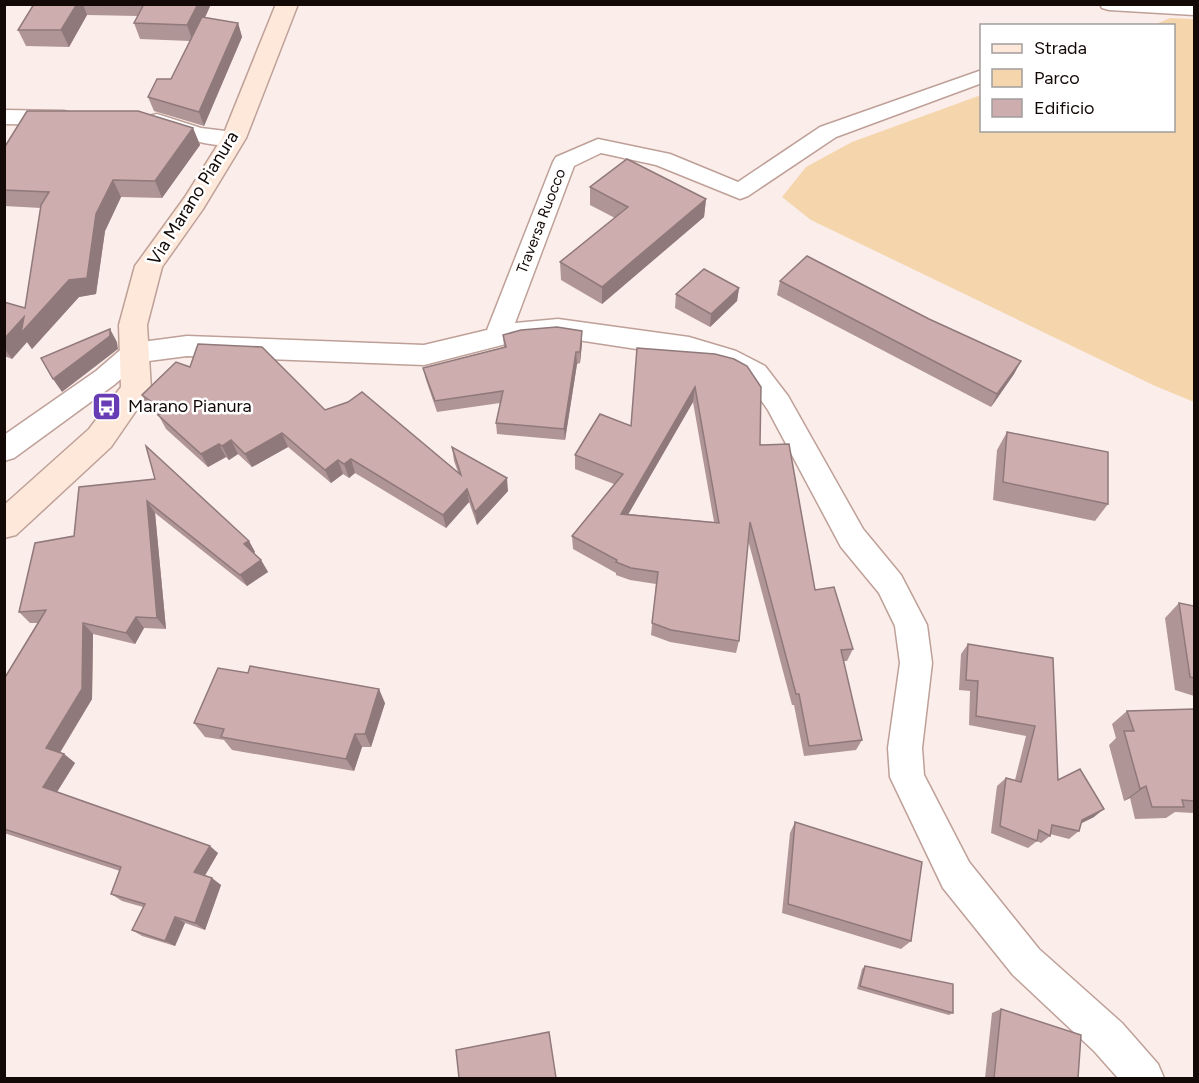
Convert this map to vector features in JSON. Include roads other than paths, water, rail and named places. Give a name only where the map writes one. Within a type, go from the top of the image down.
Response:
[{"type":"street","name":"Via Marano Pianura","points":[[4,525],[100,438],[136,389],[133,325],[149,266],[194,203],[234,138],[287,4]]},
{"type":"street","points":[[1111,10],[1194,9]]},
{"type":"street","name":"Traversa Ruocco","points":[[497,337],[564,162],[598,146],[662,159],[740,191],[828,132],[980,76]]},
{"type":"street","points":[[4,117],[54,119],[85,117]]},
{"type":"street","points":[[136,118],[146,118],[199,135],[234,138]]},
{"type":"street","points":[[4,450],[105,378],[134,353],[187,346],[424,355],[522,331],[558,328],[689,347],[727,358],[756,373],[778,403],[852,538],[890,584],[910,625],[916,663],[905,748],[907,777],[956,875],[1026,962],[1108,1037],[1144,1078]]},
{"type":"street","points":[[4,428],[14,428],[64,408]]},
{"type":"place","name":"Marano Pianura","points":[[107,406]]}]
